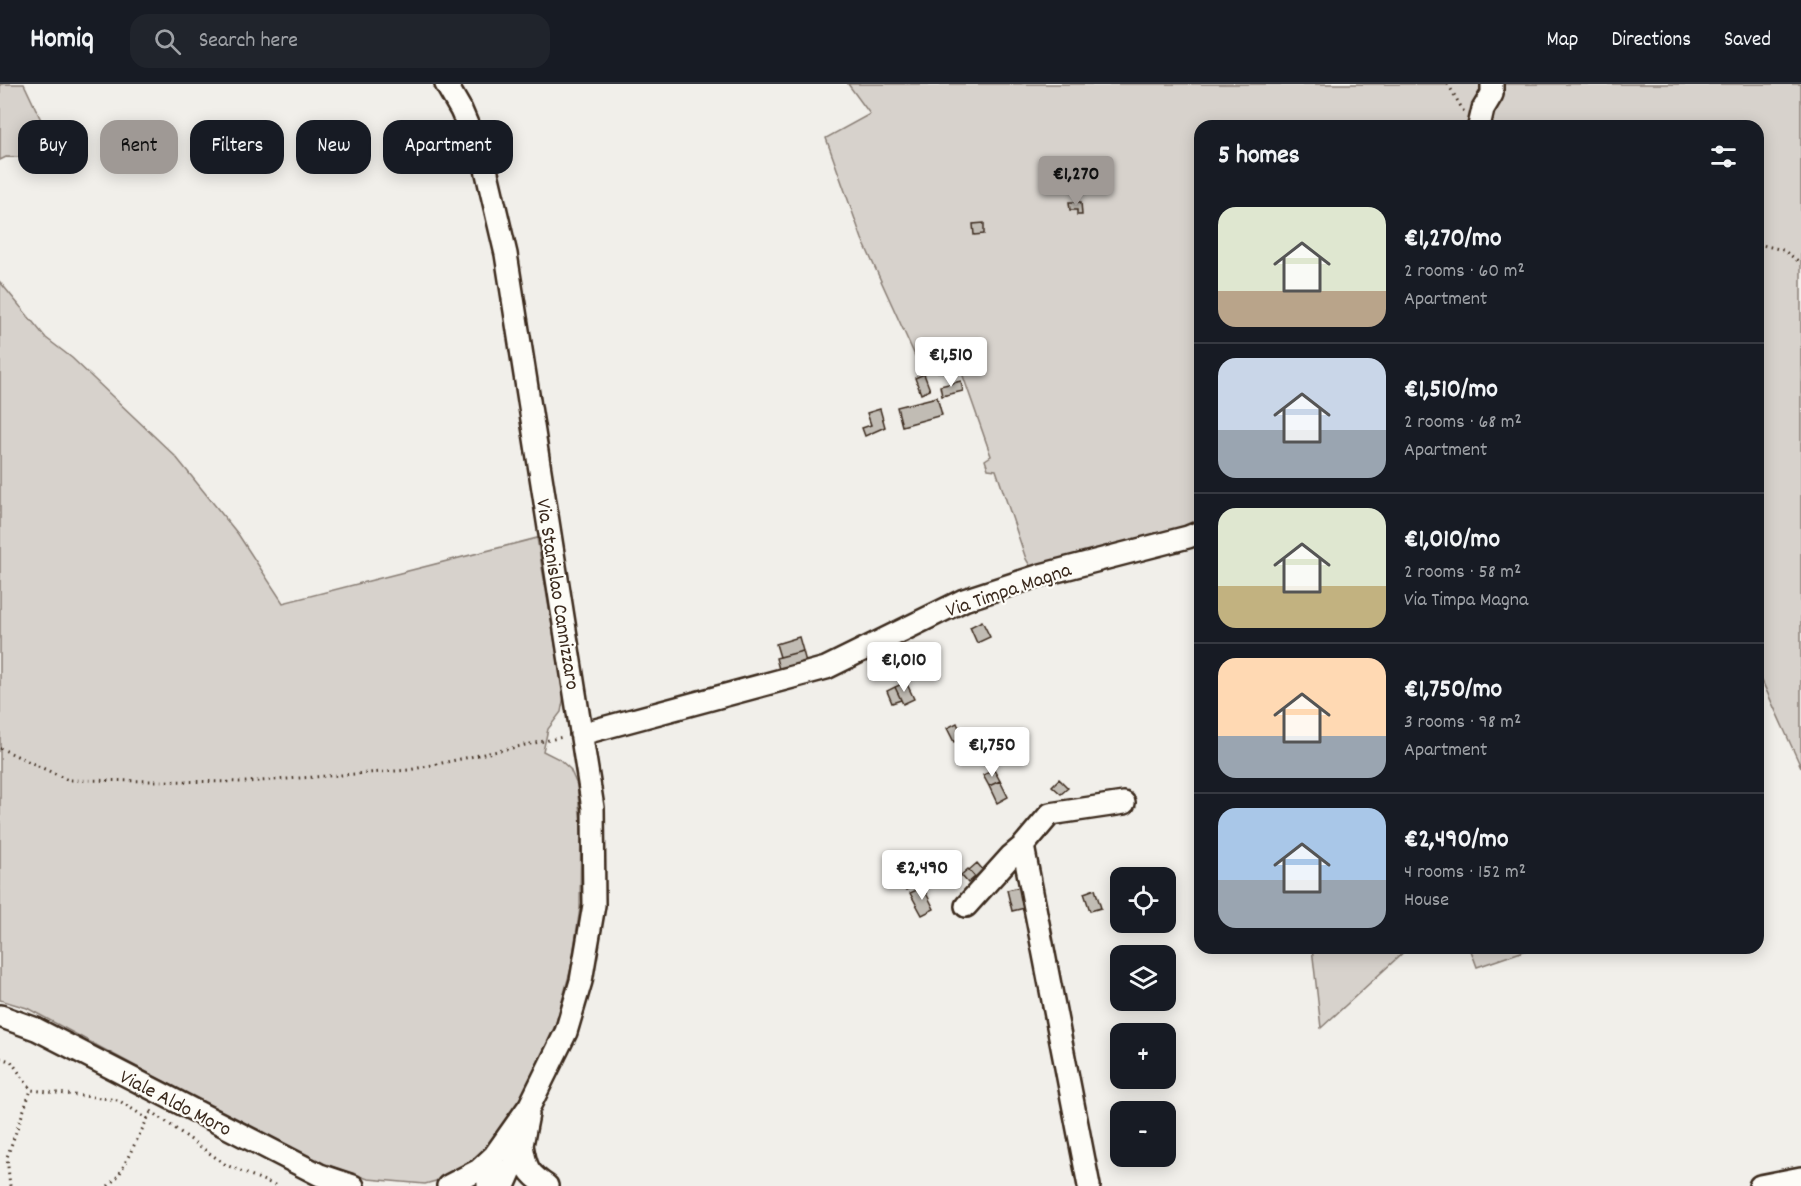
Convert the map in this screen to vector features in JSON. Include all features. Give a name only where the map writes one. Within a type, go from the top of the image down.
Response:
[{"type":"street","name":"Via Stanislao Cannizzaro","points":[[446,84],[461,110],[486,169],[504,244],[593,808],[594,904],[581,981],[566,1032],[530,1105]]},
{"type":"street","points":[[1475,120],[1492,94],[1492,84]]},
{"type":"street","name":"Via Timpa Magna","points":[[581,734],[826,668],[964,600],[1041,575],[1194,534]]},
{"type":"street","points":[[966,906],[1050,814],[1124,803]]},
{"type":"street","points":[[1023,846],[1089,1186]]},
{"type":"street","name":"Viale Aldo Moro","points":[[0,1016],[36,1029],[156,1103],[320,1175],[353,1186]]},
{"type":"street","points":[[504,1186],[522,1145],[530,1105]]},
{"type":"street","points":[[448,1186],[479,1170],[494,1156],[530,1105]]},
{"type":"street","points":[[522,1145],[525,1163],[530,1174],[547,1186]]},
{"type":"street","points":[[488,1186],[488,1175],[494,1156]]},
{"type":"street","points":[[1760,1186],[1801,1178]]},
{"type":"path","points":[[1448,84],[1472,120]]},
{"type":"path","points":[[1764,245],[1783,250],[1801,262]]},
{"type":"path","points":[[0,748],[68,780],[246,782],[409,770],[581,734]]},
{"type":"path","points":[[0,1058],[11,1061],[31,1090],[118,1100],[148,1119]]},
{"type":"path","points":[[9,1186],[7,1157],[31,1090]]},
{"type":"path","points":[[108,1186],[119,1175],[156,1103],[226,1165],[277,1186]]},
{"type":"shaded area","points":[[0,84],[24,84],[41,120],[18,120],[18,157],[6,157],[0,160]]},
{"type":"shaded area","points":[[848,84],[1486,84],[1477,120],[1194,120],[1194,529],[1033,571],[1026,559],[996,470],[988,469],[985,460],[991,456],[962,373],[922,371],[862,239],[826,138],[870,114]]},
{"type":"shaded area","points":[[1497,84],[1801,84],[1801,767],[1764,685],[1764,120],[1487,120]]},
{"type":"shaded area","points":[[0,282],[46,338],[72,358],[176,457],[238,534],[283,603],[537,538],[564,696],[561,712],[548,729],[543,751],[559,759],[570,769],[577,785],[581,824],[580,908],[571,968],[556,1023],[522,1100],[505,1130],[479,1158],[443,1179],[425,1184],[368,1179],[309,1159],[27,1008],[0,1000]]},
{"type":"shaded area","points":[[1313,954],[1401,954],[1321,1028]]},
{"type":"shaded area","points":[[1472,954],[1515,954],[1477,967]]},
{"type":"building","points":[[1069,202],[1081,202],[1082,215],[1077,215],[1077,210],[1070,210]]},
{"type":"building","points":[[984,223],[984,234],[974,235],[973,224]]},
{"type":"building","points":[[924,374],[930,390],[921,394],[915,378]]},
{"type":"building","points":[[961,381],[963,391],[942,396],[940,386]]},
{"type":"building","points":[[937,397],[942,415],[902,426],[897,407]]},
{"type":"building","points":[[880,409],[885,427],[865,436],[862,428],[871,425],[867,413]]},
{"type":"building","points":[[982,621],[990,637],[977,643],[970,627]]},
{"type":"building","points":[[799,637],[803,651],[780,657],[776,644]]},
{"type":"building","points":[[803,651],[807,666],[780,673],[776,658]]},
{"type":"building","points":[[906,682],[914,699],[903,704],[895,687]]},
{"type":"building","points":[[895,687],[901,700],[892,703],[887,691]]},
{"type":"building","points":[[957,723],[963,737],[954,742],[947,728]]},
{"type":"building","points":[[994,770],[1000,781],[989,786],[983,775]]},
{"type":"building","points":[[1059,779],[1068,788],[1061,794],[1052,786]]},
{"type":"building","points":[[1000,781],[1008,797],[997,803],[989,786]]},
{"type":"building","points":[[977,863],[983,870],[975,877],[969,870]]},
{"type":"building","points":[[912,869],[920,883],[906,890],[898,876]]},
{"type":"building","points":[[968,869],[975,877],[968,883],[961,875]]},
{"type":"building","points":[[923,887],[934,909],[922,915],[910,893]]},
{"type":"building","points":[[1020,887],[1025,908],[1012,911],[1007,890]]},
{"type":"building","points":[[1095,889],[1101,908],[1090,911],[1084,893]]}]
